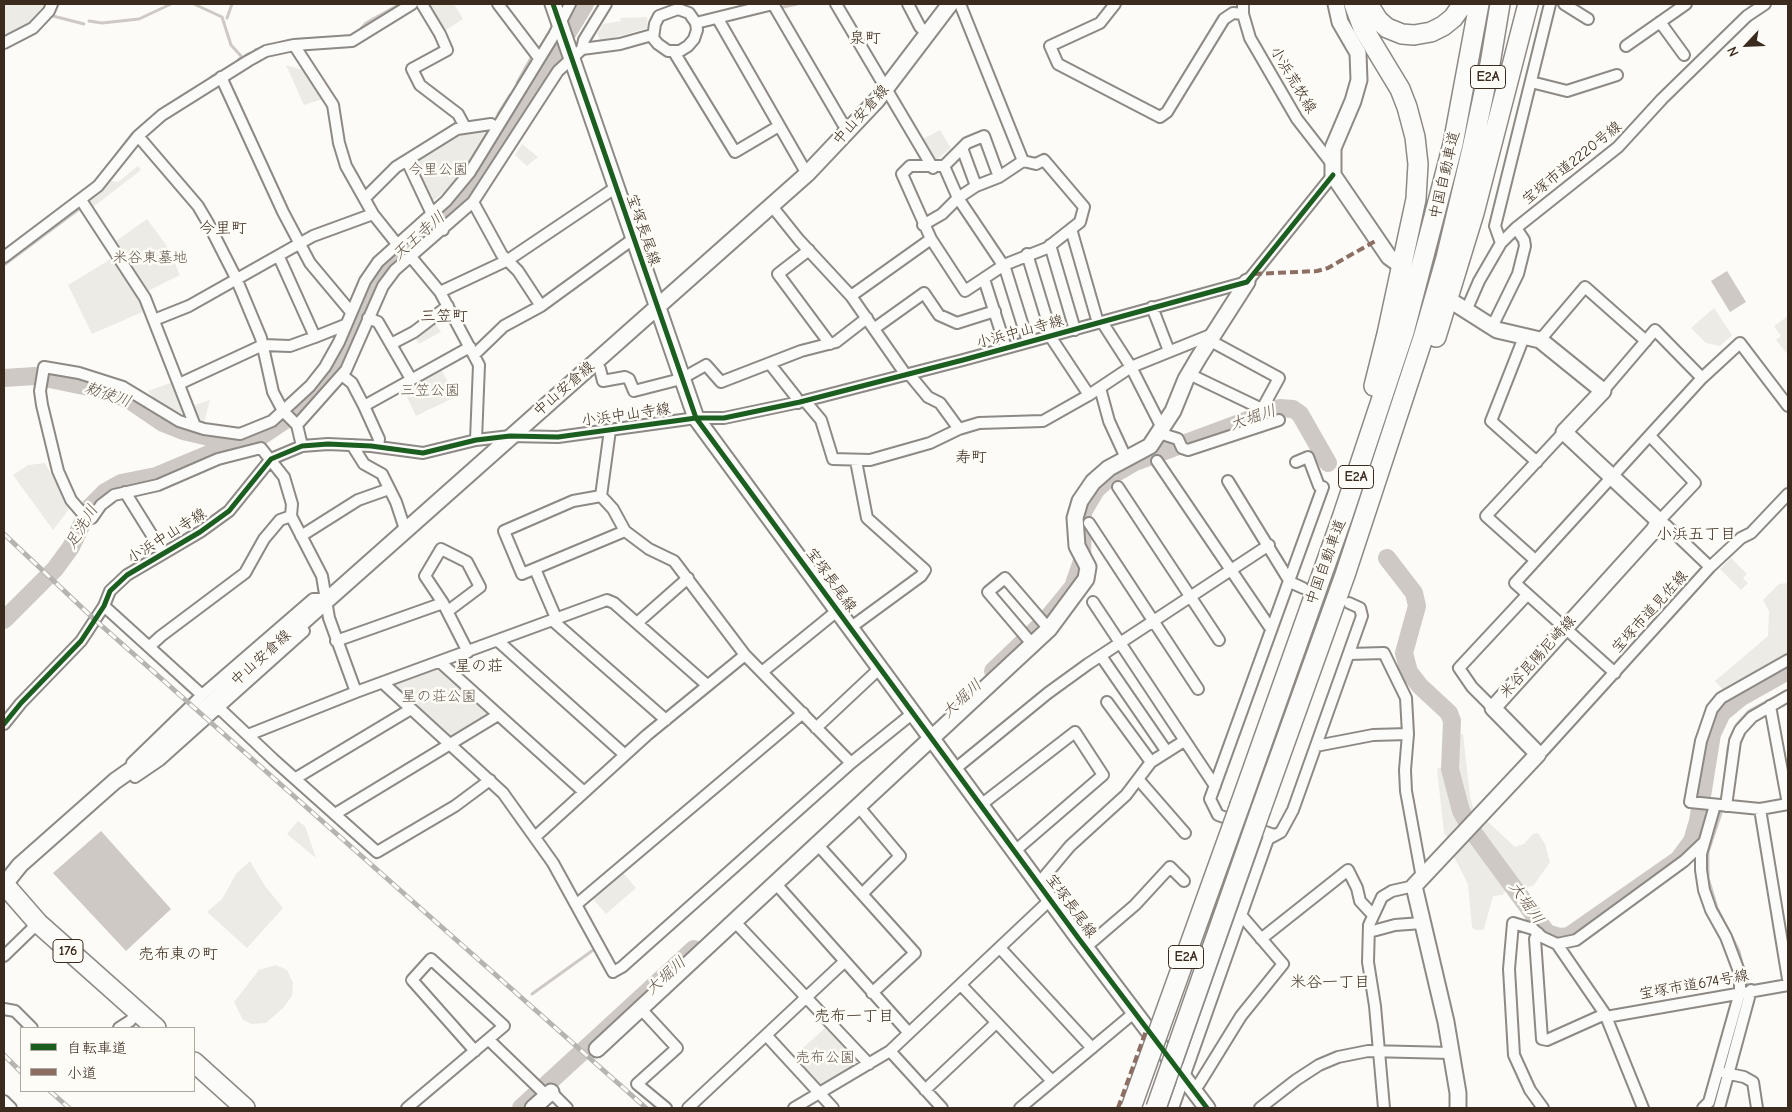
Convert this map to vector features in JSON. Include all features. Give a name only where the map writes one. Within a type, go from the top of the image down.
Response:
[{"type":"highway","points":[[1342,518],[1387,334],[1416,199],[1418,164],[1415,137],[1408,107],[1400,89],[1363,28],[1354,4]]},
{"type":"highway","points":[[1368,4],[1378,20],[1387,28],[1402,34],[1414,35],[1431,32],[1443,26],[1453,18],[1463,4]]},
{"type":"highway","name":"中国自動車道","points":[[1131,1108],[1342,518],[1404,332],[1453,144],[1479,4]]},
{"type":"highway","name":"中国自動車道","points":[[1156,1108],[1399,417],[1446,258],[1486,83],[1500,4]]},
{"type":"highway","points":[[1345,575],[1418,389],[1456,277],[1528,4]]},
{"type":"highway","name":"176","points":[[4,884],[38,923],[155,1027]]},
{"type":"highway","points":[[195,1063],[245,1108]]},
{"type":"street","points":[[4,43],[33,28],[52,4]]},
{"type":"street","points":[[4,257],[98,186],[138,136],[162,115],[221,77],[266,51],[294,45],[352,40],[412,4]]},
{"type":"street","points":[[422,4],[447,50],[412,69],[420,85],[458,114],[465,127]]},
{"type":"street","points":[[498,4],[539,58]]},
{"type":"street","name":"宝塚長尾線","points":[[553,4],[560,25],[574,53],[615,188],[696,418],[837,611],[1207,1108]]},
{"type":"street","points":[[356,692],[329,618],[322,576],[291,516],[292,504],[284,477],[261,448],[218,459],[158,485],[114,495],[101,505],[92,518],[86,516],[71,500],[58,471],[42,405],[44,368],[79,373],[110,382],[135,394],[179,421],[226,434],[240,434],[272,421],[284,412],[310,386],[324,367],[339,342],[344,325],[378,262],[431,216],[470,172],[560,25],[570,4]]},
{"type":"street","points":[[296,424],[342,375],[383,286],[395,270],[473,202],[531,110],[558,71],[584,40],[606,4]]},
{"type":"street","points":[[696,23],[773,4],[843,124],[849,130]]},
{"type":"street","points":[[836,4],[932,168]]},
{"type":"street","points":[[908,4],[920,27],[927,33]]},
{"type":"street","name":"中山安倉線","points":[[4,884],[20,865],[116,781],[155,753],[656,306],[807,174],[886,88],[950,4]]},
{"type":"street","points":[[960,4],[1023,161]]},
{"type":"street","points":[[1115,4],[1100,23],[1050,46],[1058,64],[1160,117],[1167,112],[1224,19],[1243,9]]},
{"type":"street","points":[[597,1049],[858,806],[929,735],[1029,641],[1086,579],[1088,567],[1077,546],[1075,518],[1080,501],[1094,482],[1109,468],[1150,446],[1173,411],[1189,374],[1211,337],[1248,282],[1332,170],[1333,148],[1353,101],[1359,80],[1358,53],[1340,22],[1336,4]]},
{"type":"street","points":[[1501,243],[1495,226],[1550,4]]},
{"type":"street","points":[[1564,4],[1588,19]]},
{"type":"street","points":[[1626,46],[1686,4]]},
{"type":"street","name":"宝塚市道2220号線","points":[[1461,308],[1501,243],[1516,228],[1618,147],[1662,99],[1747,16],[1766,4]]},
{"type":"street","points":[[652,35],[659,16],[678,9],[689,13],[696,23],[697,30],[692,42],[674,52]]},
{"type":"street","name":"小浜荒牧線","points":[[1243,9],[1250,38],[1298,119],[1332,170]]},
{"type":"street","points":[[718,19],[807,174]]},
{"type":"street","points":[[1660,22],[1684,55]]},
{"type":"street","points":[[574,53],[620,44],[652,35]]},
{"type":"street","points":[[652,35],[658,44],[674,52],[735,152],[779,126]]},
{"type":"street","points":[[294,45],[329,98],[334,113],[338,144],[346,166],[373,214],[397,244]]},
{"type":"street","points":[[1530,82],[1567,91],[1617,75]]},
{"type":"street","points":[[221,77],[283,212],[310,263],[353,308],[369,314],[378,322],[411,379]]},
{"type":"street","points":[[365,198],[396,167],[457,129],[491,124],[497,128]]},
{"type":"street","points":[[138,136],[198,206],[236,278],[263,345],[273,392],[284,412],[296,424],[302,446]]},
{"type":"street","points":[[923,225],[942,214],[958,198],[976,186],[999,177],[1023,161],[1036,164],[1044,160],[1084,208],[1080,222],[1050,246],[1004,265],[965,291],[923,225],[902,174],[910,166],[932,168],[944,166],[962,148],[978,137],[984,136],[999,177]]},
{"type":"street","points":[[962,148],[976,186]]},
{"type":"street","points":[[407,161],[431,216],[442,229]]},
{"type":"street","points":[[944,166],[958,198],[1004,265],[1028,342]]},
{"type":"street","points":[[1332,170],[1389,257],[1396,262]]},
{"type":"street","points":[[440,292],[508,260],[615,188]]},
{"type":"street","points":[[81,200],[145,298],[195,426]]},
{"type":"street","points":[[473,202],[502,255],[508,260],[541,306]]},
{"type":"street","points":[[771,205],[851,296],[907,375],[928,398],[940,403],[959,429]]},
{"type":"street","points":[[154,320],[189,306],[236,278],[301,245],[314,236],[335,226],[373,214]]},
{"type":"street","points":[[1492,327],[1518,274],[1525,246],[1524,240],[1516,228]]},
{"type":"street","points":[[1071,229],[1100,323],[1131,366],[1160,430],[1178,438],[1182,448],[1188,450],[1279,420]]},
{"type":"street","points":[[364,406],[411,379],[472,351],[504,326],[541,306],[633,239]]},
{"type":"street","points":[[851,296],[931,239]]},
{"type":"street","points":[[1050,246],[1075,330]]},
{"type":"street","points":[[809,250],[778,274],[830,344]]},
{"type":"street","points":[[1027,254],[1051,336],[1089,395]]},
{"type":"street","points":[[279,257],[314,337]]},
{"type":"street","points":[[411,257],[440,292],[479,364],[476,440]]},
{"type":"street","points":[[984,279],[1006,348]]},
{"type":"street","name":"小浜中山寺線","points":[[4,724],[21,702],[81,641],[104,606],[110,591],[127,575],[200,532],[229,511],[271,459],[302,446],[352,445],[423,452],[476,440],[510,436],[558,437],[696,418],[724,418],[802,402],[907,375],[1248,282]]},
{"type":"street","points":[[1540,340],[1585,288],[1646,341]]},
{"type":"street","points":[[875,328],[924,293],[939,315],[957,323],[995,311]]},
{"type":"street","points":[[391,344],[414,332],[448,306]]},
{"type":"street","points":[[1152,307],[1169,351]]},
{"type":"street","points":[[1461,308],[1492,327],[1540,340],[1603,391]]},
{"type":"street","points":[[595,362],[600,369],[603,382],[625,377],[629,379],[634,391],[681,379],[706,365],[721,382],[836,342],[867,318]]},
{"type":"street","points":[[179,384],[263,345],[290,346],[344,325]]},
{"type":"street","points":[[1535,560],[1486,516],[1603,391],[1656,330],[1702,378]]},
{"type":"street","points":[[1524,336],[1491,421],[1536,462]]},
{"type":"street","points":[[770,364],[796,397],[821,420],[833,459],[856,461],[870,460],[908,450],[930,443],[959,429],[989,421],[1043,421],[1089,395],[1131,366],[1211,337],[1279,378],[1262,409],[1189,374]]},
{"type":"street","points":[[1615,673],[1515,583],[1702,378],[1740,343],[1788,406]]},
{"type":"street","points":[[342,375],[352,383],[364,406],[379,439],[378,447]]},
{"type":"street","points":[[1100,388],[1109,420],[1126,458]]},
{"type":"street","points":[[601,496],[610,430]]},
{"type":"street","points":[[1564,432],[1611,478],[1658,521],[1666,525],[1710,568]]},
{"type":"street","points":[[1650,436],[1695,483],[1658,521]]},
{"type":"street","points":[[352,445],[364,464],[382,474],[405,529]]},
{"type":"street","points":[[1274,835],[1218,815],[1210,799],[1324,487],[1319,486],[1308,457],[1296,462]]},
{"type":"street","points":[[850,628],[921,576],[925,570],[867,518],[856,461]]},
{"type":"street","points":[[1158,461],[1271,629]]},
{"type":"street","points":[[1228,482],[1269,545],[1290,582],[1303,588]]},
{"type":"street","points":[[1118,487],[1219,640]]},
{"type":"street","points":[[301,536],[358,500],[389,489]]},
{"type":"street","points":[[125,492],[163,553]]},
{"type":"street","name":"宝塚市道見佐線","points":[[1538,754],[1543,751],[1710,568],[1741,538],[1751,533],[1788,494]]},
{"type":"street","points":[[601,496],[613,509],[625,530],[649,549],[674,561],[745,654],[851,763]]},
{"type":"street","points":[[601,496],[574,502],[504,531],[522,574],[625,530]]},
{"type":"street","points":[[150,647],[161,636],[245,573],[264,539],[280,520],[291,516]]},
{"type":"street","name":"米谷昆陽尼崎線","points":[[1538,754],[1493,708],[1565,626],[1654,530],[1658,521]]},
{"type":"street","points":[[1088,524],[1198,689]]},
{"type":"street","points":[[955,769],[1048,692],[1269,545]]},
{"type":"street","points":[[336,641],[445,607],[480,587],[467,562],[441,549],[425,576],[445,607],[468,652]]},
{"type":"street","points":[[535,570],[554,619],[666,720]]},
{"type":"street","points":[[637,623],[688,578]]},
{"type":"street","points":[[1029,641],[988,592],[1005,578],[1045,625]]},
{"type":"street","points":[[1493,708],[1472,687],[1459,668],[1527,595]]},
{"type":"street","points":[[116,781],[202,695],[313,599],[327,599]]},
{"type":"street","points":[[135,776],[160,760],[323,613],[327,599]]},
{"type":"street","points":[[248,735],[356,692],[383,684],[607,600],[637,623],[707,686]]},
{"type":"street","points":[[1093,602],[1184,742],[1215,786]]},
{"type":"street","points":[[1173,1108],[1189,1083],[1241,915],[1268,839],[1281,832],[1286,825],[1349,654],[1362,616],[1360,608],[1349,603]]},
{"type":"street","points":[[104,606],[202,695]]},
{"type":"street","points":[[762,672],[837,611]]},
{"type":"street","points":[[498,641],[625,755]]},
{"type":"street","points":[[1349,654],[1384,653],[1406,698],[1408,734],[1405,770],[1406,791],[1422,922],[1451,1053],[1458,1094],[1458,1108]]},
{"type":"street","points":[[535,837],[625,755],[745,654]]},
{"type":"street","points":[[1101,656],[1167,752]]},
{"type":"street","points":[[1770,706],[1788,804],[1760,809],[1692,802],[1703,733],[1712,709],[1721,698],[1788,660]]},
{"type":"street","points":[[440,662],[584,792]]},
{"type":"street","points":[[816,728],[880,668]]},
{"type":"street","points":[[383,684],[503,793],[553,863],[613,972],[622,967],[851,763],[913,713]]},
{"type":"street","points":[[1726,806],[1735,741],[1740,730],[1752,717],[1788,696]]},
{"type":"street","points":[[1107,702],[1151,762]]},
{"type":"street","points":[[219,708],[377,852],[455,806],[490,780]]},
{"type":"street","points":[[296,778],[411,709]]},
{"type":"street","points":[[577,904],[803,713]]},
{"type":"street","points":[[335,814],[498,715]]},
{"type":"street","points":[[982,804],[1075,732],[1103,776],[1016,850]]},
{"type":"street","points":[[1316,746],[1373,736],[1408,734]]},
{"type":"street","points":[[1039,883],[1070,846],[1126,795],[1151,762],[1184,742]]},
{"type":"street","name":"中山安倉線","points":[[4,884],[27,872],[135,776],[155,753]]},
{"type":"street","points":[[1384,1108],[1376,1006],[1368,962],[1369,932],[1373,915],[1382,897],[1392,891],[1418,882],[1538,754]]},
{"type":"street","points":[[1138,779],[1185,833]]},
{"type":"street","points":[[1712,804],[1701,854],[1704,890],[1740,974],[1740,992],[1718,1108]]},
{"type":"street","points":[[858,806],[900,856],[862,894]]},
{"type":"street","points":[[1760,809],[1788,979]]},
{"type":"street","points":[[1558,944],[1576,940],[1684,861],[1704,842]]},
{"type":"street","points":[[817,844],[915,953],[872,993]]},
{"type":"street","points":[[1086,947],[1135,905],[1170,866],[1184,881]]},
{"type":"street","points":[[1261,939],[1348,870],[1357,888],[1360,901],[1373,915]]},
{"type":"street","points":[[776,884],[908,1034]]},
{"type":"street","points":[[794,1108],[821,1094],[890,1051],[1051,899]]},
{"type":"street","points":[[1189,1083],[1210,1068],[1241,1016],[1283,964],[1241,915]]},
{"type":"street","points":[[735,922],[805,999],[869,1064]]},
{"type":"street","points":[[1369,932],[1395,925],[1422,922]]},
{"type":"street","points":[[4,956],[38,923]]},
{"type":"street","points":[[1543,1108],[1530,1090],[1514,1055],[1509,969],[1513,923],[1533,929],[1558,944],[1605,1015],[1643,1108]]},
{"type":"street","name":"宝塚市道674号線","points":[[1538,933],[1535,939],[1542,1039],[1547,1040],[1605,1015],[1788,985]]},
{"type":"street","points":[[1000,948],[1092,1048]]},
{"type":"street","points":[[407,1108],[504,1026],[432,959],[412,980],[474,1051]]},
{"type":"street","points":[[688,1108],[844,962]]},
{"type":"street","points":[[961,985],[1052,1081]]},
{"type":"street","points":[[1703,1108],[1709,1102],[1724,1072],[1752,990]]},
{"type":"street","points":[[4,1009],[15,1011],[31,1027]]},
{"type":"street","points":[[641,1009],[677,1048],[637,1084],[666,1108]]},
{"type":"street","points":[[121,1027],[130,1021],[138,1012]]},
{"type":"street","points":[[1020,1108],[1135,1012]]},
{"type":"street","points":[[925,1090],[996,1023]]},
{"type":"street","points":[[766,1035],[833,1108]]},
{"type":"street","points":[[489,1040],[545,1092],[567,1108]]},
{"type":"street","points":[[890,1051],[942,1108]]},
{"type":"street","points":[[1260,1108],[1319,1065],[1338,1057],[1368,1051],[1451,1053]]},
{"type":"street","points":[[1724,1072],[1749,1078],[1753,1082],[1758,1108]]},
{"type":"street","points":[[533,1108],[545,1092]]},
{"type":"street","points":[[4,1101],[11,1108]]},
{"type":"green space","points":[[4,4],[45,4],[29,23],[4,37]]},
{"type":"green space","points":[[425,4],[454,4],[463,19],[443,32]]},
{"type":"green space","points":[[647,17],[648,28],[601,41],[597,34],[603,24],[621,21],[620,18]]},
{"type":"green space","points":[[286,65],[310,72],[326,98],[304,105]]},
{"type":"green space","name":"今里公園","points":[[486,127],[489,130],[464,170],[446,191],[431,202],[414,162],[460,132]]},
{"type":"green space","points":[[940,130],[951,148],[936,160],[923,139]]},
{"type":"green space","points":[[522,144],[538,157],[527,166],[515,155]]},
{"type":"green space","points":[[138,166],[141,170],[93,207],[90,201],[110,181],[118,182]]},
{"type":"green space","name":"米谷東墓地","points":[[147,219],[167,246],[180,275],[146,292],[116,241]]},
{"type":"green space","points":[[114,257],[147,310],[92,334],[68,285]]},
{"type":"green space","points":[[1714,308],[1732,335],[1720,346],[1706,343],[1691,328]]},
{"type":"green space","points":[[1788,316],[1788,355],[1776,340],[1781,336],[1774,326]]},
{"type":"green space","points":[[434,321],[441,332],[419,344],[414,335]]},
{"type":"green space","name":"三笠公園","points":[[438,369],[442,371],[454,394],[453,398],[416,416],[404,391],[406,386]]},
{"type":"green space","points":[[173,382],[184,412],[175,415],[156,401],[148,391]]},
{"type":"green space","points":[[210,400],[204,422],[199,420],[192,406]]},
{"type":"green space","points":[[45,463],[70,508],[53,530],[13,475],[28,465]]},
{"type":"green space","points":[[1731,558],[1747,574],[1743,578],[1748,583],[1741,590],[1720,569]]},
{"type":"green space","points":[[1788,583],[1788,655],[1769,664],[1731,699],[1715,681],[1768,636],[1769,611],[1763,600],[1779,584]]},
{"type":"green space","name":"星の荘公園","points":[[440,667],[491,714],[449,738],[392,685]]},
{"type":"green space","points":[[1463,734],[1470,796],[1475,815],[1451,841],[1444,833],[1437,769],[1444,766],[1447,760],[1444,737]]},
{"type":"green space","points":[[298,821],[305,826],[316,858],[287,834]]},
{"type":"green space","points":[[1483,821],[1485,823],[1487,821],[1515,847],[1524,844],[1533,834],[1538,833],[1545,844],[1550,862],[1534,885],[1524,889],[1515,882],[1502,895],[1493,896],[1484,929],[1475,930],[1472,927],[1468,884],[1452,853]]},
{"type":"green space","points":[[250,861],[265,886],[283,908],[247,948],[207,912],[222,899],[236,874]]},
{"type":"green space","points":[[623,873],[636,888],[606,914],[593,899]]},
{"type":"green space","points":[[276,965],[287,970],[293,983],[292,996],[283,1008],[266,1023],[252,1024],[243,1020],[234,1002],[259,970]]},
{"type":"green space","name":"売布公園","points":[[825,1028],[857,1061],[855,1066],[821,1086],[794,1056]]},
{"type":"shaded area","points":[[1727,271],[1746,302],[1730,312],[1711,281]]},
{"type":"shaded area","points":[[101,831],[171,909],[126,951],[53,873]]},
{"type":"waterway","points":[[43,11],[46,4]]},
{"type":"waterway","points":[[89,21],[102,23],[139,19],[171,4]]},
{"type":"waterway","points":[[194,4],[222,17],[231,45],[242,57],[238,60]]},
{"type":"waterway","points":[[227,18],[232,4]]},
{"type":"waterway","points":[[359,31],[366,23],[400,4]]},
{"type":"waterway","name":"天王寺川","points":[[4,620],[55,569],[71,547],[90,507],[105,492],[121,483],[156,476],[235,443],[260,437],[297,412],[315,393],[339,365],[386,266],[447,213],[475,185],[585,4]]},
{"type":"waterway","points":[[783,7],[797,4]]},
{"type":"waterway","points":[[53,16],[84,24]]},
{"type":"waterway","points":[[255,50],[290,40],[341,37]]},
{"type":"waterway","points":[[246,55],[250,53]]},
{"type":"waterway","points":[[517,83],[531,58]]},
{"type":"waterway","points":[[211,77],[219,72]]},
{"type":"waterway","points":[[179,98],[192,90]]},
{"type":"waterway","points":[[498,114],[510,95]]},
{"type":"waterway","points":[[113,159],[132,134],[156,114]]},
{"type":"waterway","points":[[90,199],[99,191]]},
{"type":"waterway","points":[[4,265],[79,209]]},
{"type":"waterway","name":"勅使川","points":[[4,378],[35,376],[103,390],[128,399],[163,423],[183,431],[235,443]]},
{"type":"waterway","name":"大堀川","points":[[993,671],[1046,620],[1073,587],[1082,561],[1083,512],[1096,490],[1111,476],[1135,462],[1280,408],[1293,409],[1300,414],[1328,463]]},
{"type":"waterway","name":"大堀川","points":[[1387,558],[1414,593],[1417,606],[1404,653],[1409,672],[1420,686],[1449,713],[1452,721],[1450,769],[1461,811],[1473,832],[1547,933],[1560,937],[1569,936],[1678,860],[1692,841],[1698,821],[1712,734],[1722,713],[1740,698],[1788,671]]},
{"type":"waterway","points":[[1725,777],[1728,748],[1737,724],[1749,711],[1788,690]]},
{"type":"waterway","points":[[1722,810],[1708,852],[1708,878],[1717,908],[1739,951],[1747,983]]},
{"type":"waterway","points":[[532,994],[596,948]]},
{"type":"waterway","name":"大堀川","points":[[521,1108],[694,949]]},
{"type":"waterway","points":[[888,1046],[898,1036]]},
{"type":"railway","points":[[4,534],[94,619],[646,1108]]},
{"type":"railway","points":[[4,1055],[20,1071]]},
{"type":"railway","points":[[51,1092],[69,1108]]},
{"type":"marked path","points":[[1254,274],[1317,271],[1328,268],[1377,240]]},
{"type":"marked path","points":[[1118,1108],[1147,1028]]},
{"type":"cycle path","points":[[553,4],[696,418],[1079,939],[1207,1108]]},
{"type":"cycle path","points":[[4,724],[21,703],[81,641],[104,606],[110,591],[127,575],[200,532],[229,511],[271,459],[302,446],[328,444],[371,446],[423,453],[476,440],[510,436],[558,437],[696,418],[724,418],[800,402],[963,360],[1247,282],[1333,175]]},
{"type":"district","name":"泉町","points":[[865,38]]},
{"type":"district","name":"今里町","points":[[223,228]]},
{"type":"district","name":"三笠町","points":[[444,316]]},
{"type":"district","name":"寿町","points":[[971,457]]},
{"type":"district","name":"小浜五丁目","points":[[1696,534]]},
{"type":"district","name":"星の荘","points":[[479,666]]},
{"type":"district","name":"売布東の町","points":[[178,954]]},
{"type":"district","name":"米谷一丁目","points":[[1330,982]]},
{"type":"district","name":"売布一丁目","points":[[854,1016]]},
{"type":"water label","name":"足洗川","points":[[82,527]]}]
